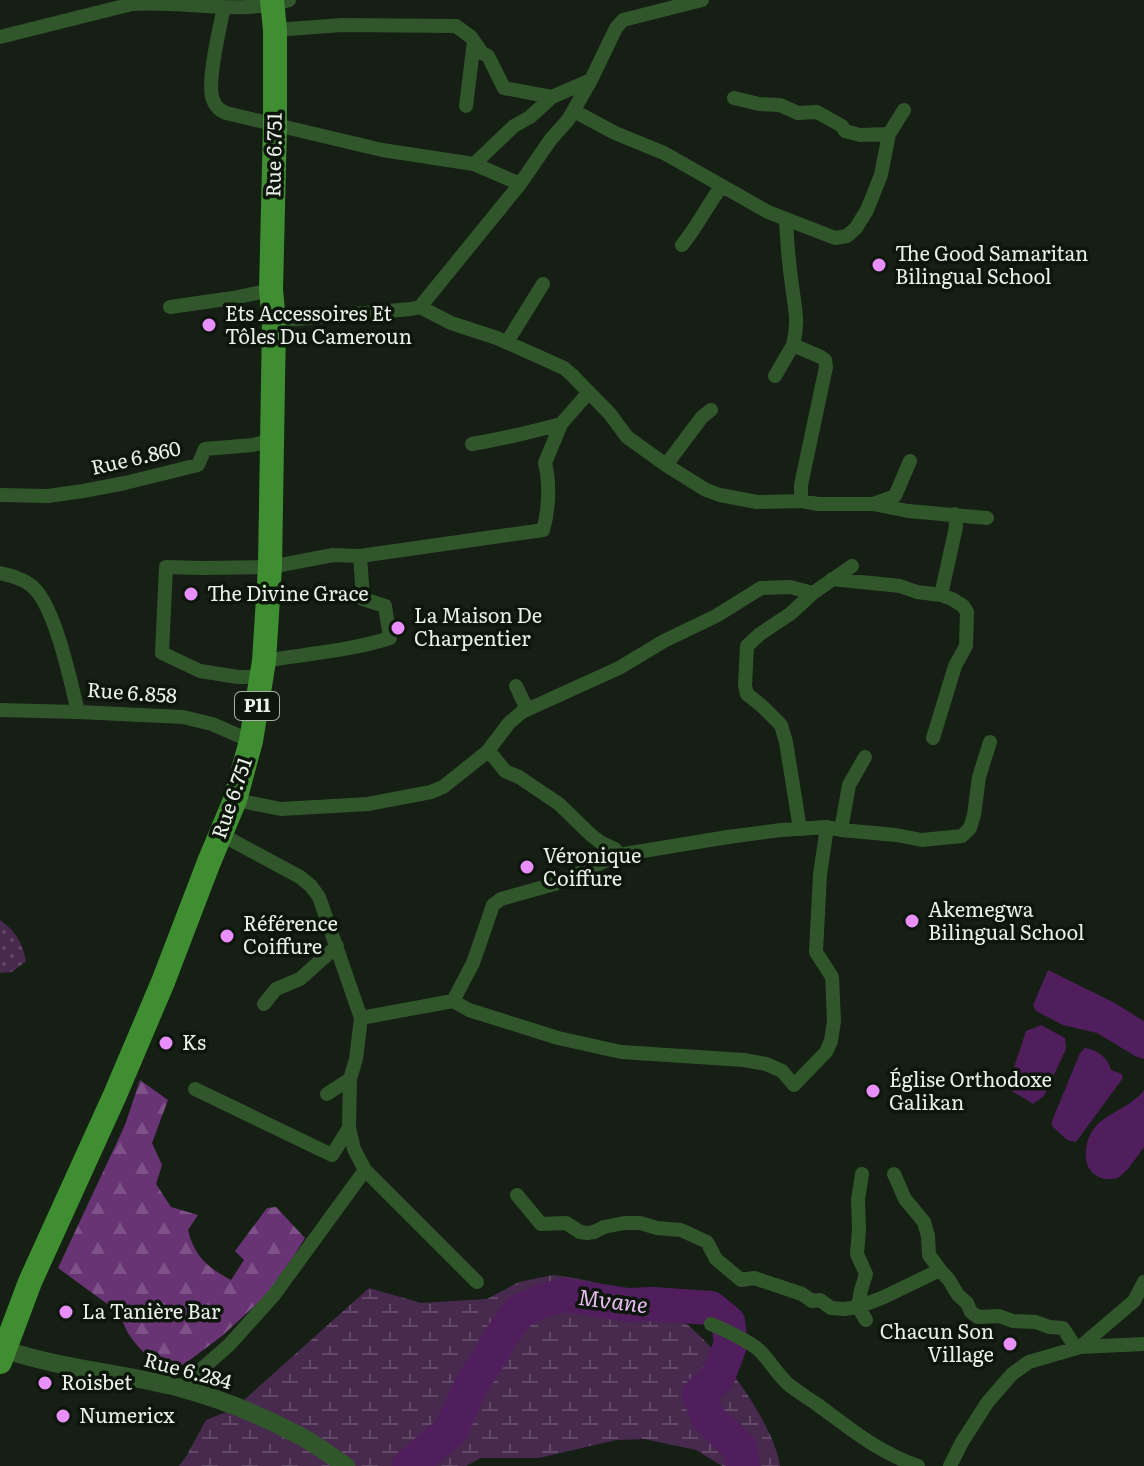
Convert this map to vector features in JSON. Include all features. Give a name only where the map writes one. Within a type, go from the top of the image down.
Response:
[{"type":"main road","name":"Rue 6.751","points":[[3,1356],[63,1204],[115,1095],[163,982],[235,800],[251,741],[262,669],[270,567],[274,321],[271,290],[277,9]]},
{"type":"street","points":[[420,307],[520,184],[574,111],[623,20],[702,0]]},
{"type":"street","points":[[0,37],[132,2],[277,9],[342,25],[456,26],[488,56],[504,88],[552,97]]},
{"type":"street","points":[[224,7],[211,81],[211,97],[217,109],[382,150],[474,164],[520,184]]},
{"type":"street","points":[[466,106],[474,41]]},
{"type":"street","points":[[474,164],[514,126],[530,117],[552,97],[591,80]]},
{"type":"street","points":[[734,98],[780,105],[798,113],[817,112],[842,126],[845,131],[860,135],[889,134]]},
{"type":"street","points":[[574,111],[615,133],[664,153],[786,220],[835,238],[847,236],[867,210],[881,175],[889,134],[904,110]]},
{"type":"street","points":[[682,245],[695,230],[721,187]]},
{"type":"street","points":[[775,376],[793,345],[797,329],[786,220]]},
{"type":"street","points":[[507,342],[543,284]]},
{"type":"street","points":[[170,307],[271,290]]},
{"type":"street","points":[[274,321],[420,307],[451,323],[507,342],[564,368],[610,414],[627,437],[706,490],[757,502],[873,504],[908,511],[987,518]]},
{"type":"street","points":[[793,345],[821,357],[826,367],[801,485],[801,501]]},
{"type":"street","points":[[360,556],[363,599],[385,606],[390,638],[238,677],[200,671],[162,653],[166,567],[270,567],[333,555],[360,556],[543,530],[548,470],[545,463],[561,424],[589,392]]},
{"type":"street","points":[[666,465],[702,417],[711,410]]},
{"type":"street","points":[[472,444],[561,424]]},
{"type":"street","name":"Rue 6.860","points":[[0,495],[48,496],[125,483],[198,465],[205,449],[253,445],[272,440]]},
{"type":"street","points":[[873,504],[895,496],[910,461]]},
{"type":"street","points":[[941,595],[956,527],[955,514]]},
{"type":"street","points":[[800,829],[781,725],[747,694],[747,646],[852,566]]},
{"type":"street","name":"Rue 6.858","points":[[0,573],[30,584],[38,591],[53,622],[78,712],[183,717],[212,724],[251,741]]},
{"type":"street","points":[[832,579],[900,586],[941,595],[963,606],[969,616],[966,646],[944,696],[933,738]]},
{"type":"street","points":[[522,712],[619,668],[761,588],[790,587],[813,593]]},
{"type":"street","points":[[235,800],[281,809],[368,804],[431,792],[443,787],[487,752],[509,723],[522,712],[526,707],[516,686]]},
{"type":"street","points":[[0,710],[78,712]]},
{"type":"street","points":[[453,1001],[473,963],[493,905],[501,899],[558,883],[618,855],[781,830],[834,828],[922,840],[962,836],[970,828],[974,815],[979,777],[990,742]]},
{"type":"street","points":[[487,752],[505,771],[559,804],[591,835],[615,849],[618,855]]},
{"type":"street","points":[[361,1018],[453,1001],[469,1010],[558,1038],[621,1052],[766,1064],[782,1071],[794,1085],[826,1052],[831,1041],[834,1021],[832,977],[816,952],[820,875],[849,785],[865,757]]},
{"type":"street","points":[[222,835],[300,877],[319,897],[361,1018],[350,1079],[349,1128],[354,1149],[365,1170],[477,1282]]},
{"type":"street","points":[[264,1004],[276,989],[300,979],[337,946]]},
{"type":"street","points":[[327,1094],[350,1079]]},
{"type":"street","points":[[195,1089],[332,1155],[349,1128]]},
{"type":"street","points":[[180,1388],[229,1345],[274,1295],[365,1170]]},
{"type":"street","points":[[862,1174],[857,1254],[866,1274],[861,1290],[862,1313]]},
{"type":"street","points":[[894,1174],[905,1199],[924,1222],[929,1255],[971,1312],[978,1317],[999,1316],[1013,1321],[1058,1326],[1063,1328],[1074,1345],[1080,1347]]},
{"type":"street","points":[[517,1195],[541,1224],[566,1223],[587,1233],[624,1223],[681,1230],[707,1242],[716,1259],[741,1280],[754,1278],[802,1294],[812,1301],[820,1300],[831,1308],[862,1313],[884,1297],[940,1270]]},
{"type":"street","points":[[1080,1347],[1134,1301],[1144,1282]]},
{"type":"street","points":[[711,1324],[752,1344],[802,1396],[858,1436],[897,1459],[918,1466]]},
{"type":"street","points":[[950,1466],[987,1403],[1012,1374],[1029,1362],[1080,1347],[1144,1344]]},
{"type":"street","name":"Rue 6.284","points":[[3,1356],[180,1388],[259,1416],[301,1436],[346,1466]]},
{"type":"green space","points":[[0,920],[18,938],[26,961],[12,972],[0,973]]},
{"type":"green space","points":[[140,1080],[168,1100],[152,1143],[162,1165],[156,1184],[171,1207],[198,1215],[188,1230],[198,1254],[209,1266],[231,1280],[244,1260],[235,1251],[267,1208],[276,1207],[305,1238],[274,1288],[222,1336],[171,1374],[133,1341],[121,1314],[58,1268],[125,1125]]},
{"type":"green space","points":[[553,1275],[590,1281],[625,1292],[668,1311],[687,1324],[721,1359],[753,1403],[775,1447],[780,1466],[722,1466],[696,1450],[644,1439],[616,1440],[539,1458],[481,1458],[466,1466],[179,1466],[206,1420],[234,1409],[369,1288],[421,1303],[487,1299],[519,1282]]},
{"type":"shaded area","points":[[1048,970],[1144,1021],[1144,1059],[1097,1033],[1063,1025],[1036,1011],[1033,1005]]},
{"type":"shaded area","points":[[1041,1025],[1065,1038],[1066,1049],[1044,1096],[1033,1104],[1007,1088],[1026,1031]]},
{"type":"shaded area","points":[[1085,1048],[1102,1055],[1111,1070],[1122,1074],[1123,1078],[1076,1142],[1067,1140],[1052,1126],[1052,1121],[1080,1053]]},
{"type":"shaded area","points":[[1144,1090],[1144,1147],[1118,1178],[1097,1176],[1087,1164],[1089,1138],[1101,1122]]},
{"type":"waterway","name":"Mvane","points":[[409,1466],[451,1430],[472,1383],[520,1311],[563,1295],[628,1305],[711,1308],[728,1322],[731,1343],[718,1377],[699,1394],[708,1418],[740,1448],[743,1466]]},
{"type":"place","name":"The Good Samaritan Bilingual School","points":[[879,265]]},
{"type":"place","name":"Ets Accessoires Et Tôles Du Cameroun","points":[[209,325]]},
{"type":"place","name":"The Divine Grace","points":[[191,594]]},
{"type":"place","name":"La Maison De Charpentier","points":[[398,628]]},
{"type":"place","name":"Véronique Coiffure","points":[[527,867]]},
{"type":"place","name":"Akemegwa Bilingual School","points":[[912,921]]},
{"type":"place","name":"Référence Coiffure","points":[[227,936]]},
{"type":"place","name":"Ks","points":[[166,1043]]},
{"type":"place","name":"Église Orthodoxe Galikan","points":[[873,1091]]},
{"type":"place","name":"La Tanière Bar","points":[[66,1312]]},
{"type":"place","name":"Chacun Son Village","points":[[1010,1344]]},
{"type":"place","name":"Roisbet","points":[[45,1383]]},
{"type":"place","name":"Numericx","points":[[63,1416]]}]
